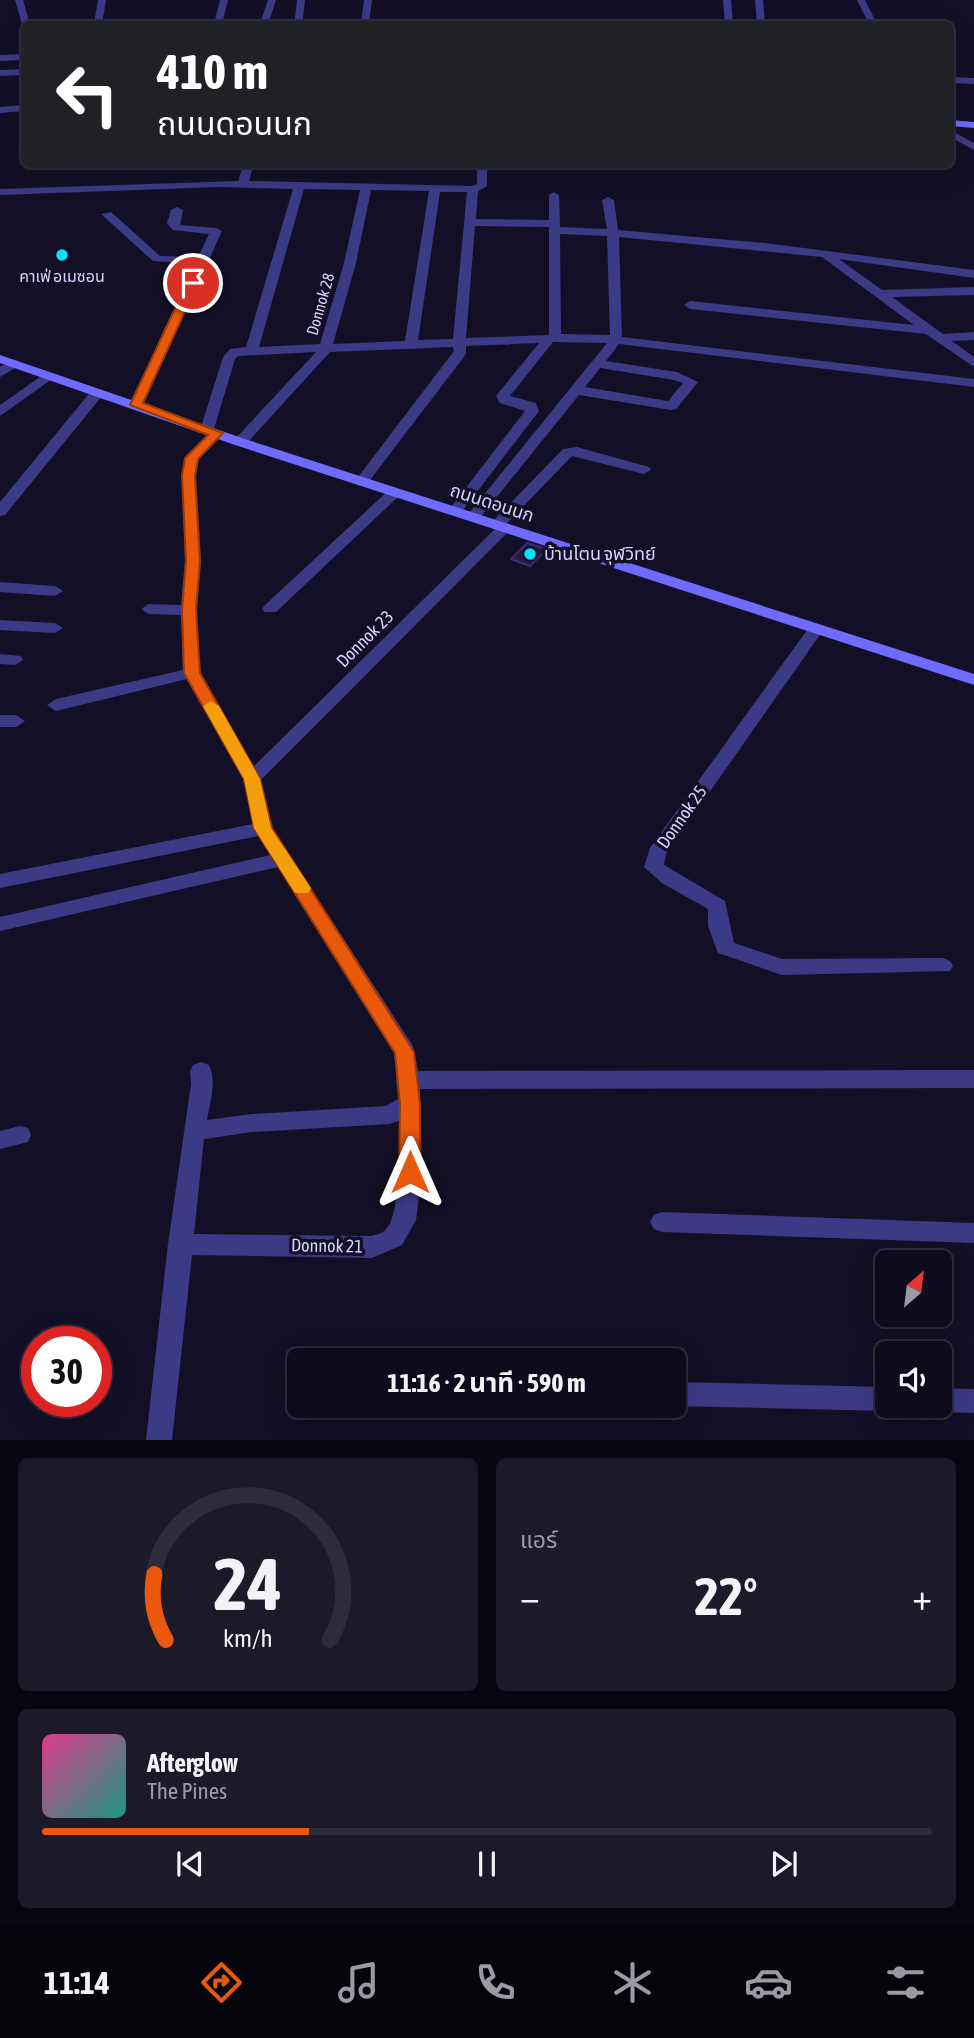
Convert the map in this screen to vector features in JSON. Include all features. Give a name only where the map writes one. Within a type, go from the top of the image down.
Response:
[{"type":"main road","points":[[954,123],[974,125]]},
{"type":"main road","name":"ถนนดอนนก","points":[[4,365],[47,376],[240,442],[974,680]]},
{"type":"street","points":[[19,0],[25,21]]},
{"type":"street","points":[[98,21],[102,0]]},
{"type":"street","points":[[219,20],[224,0]]},
{"type":"street","points":[[265,21],[272,0]]},
{"type":"street","points":[[299,19],[302,0]]},
{"type":"street","points":[[365,21],[368,0]]},
{"type":"street","points":[[727,0],[729,21]]},
{"type":"street","points":[[759,0],[761,21]]},
{"type":"street","points":[[861,0],[872,21]]},
{"type":"street","points":[[0,58],[21,57]]},
{"type":"street","points":[[0,74],[21,72]]},
{"type":"street","points":[[954,80],[974,81]]},
{"type":"street","points":[[0,110],[21,108]]},
{"type":"street","points":[[954,135],[974,147]]},
{"type":"street","points":[[243,184],[248,168]]},
{"type":"street","points":[[0,192],[243,184],[474,189],[482,186],[482,168]]},
{"type":"street","points":[[251,351],[299,186]]},
{"type":"street","name":"Donnok 28","points":[[240,442],[325,350],[350,263],[366,187]]},
{"type":"street","points":[[411,346],[435,189]]},
{"type":"street","points":[[362,481],[461,351],[459,344],[474,189]]},
{"type":"street","points":[[455,511],[532,411],[531,406],[505,400],[503,396],[552,339],[554,195]]},
{"type":"street","points":[[474,516],[617,340],[613,232],[608,200]]},
{"type":"street","points":[[136,405],[216,231],[177,228],[173,223],[177,210]]},
{"type":"street","points":[[107,214],[157,259],[203,261]]},
{"type":"street","points":[[470,222],[613,232],[825,254],[974,274]]},
{"type":"street","points":[[825,254],[938,334],[974,363]]},
{"type":"street","points":[[878,294],[974,290]]},
{"type":"street","points":[[690,305],[974,336]]},
{"type":"street","points":[[212,432],[229,357],[235,352],[552,339],[617,340],[974,383]]},
{"type":"street","points":[[576,390],[671,407],[691,382],[677,376],[597,364]]},
{"type":"street","points":[[0,412],[47,376]]},
{"type":"street","points":[[0,512],[97,393]]},
{"type":"street","name":"Donnok 21","points":[[180,1244],[372,1247],[394,1238],[404,1220],[410,1172],[410,1104],[405,1052],[263,828],[252,779],[192,673],[189,610],[193,561],[189,476],[192,458],[212,432]]},
{"type":"street","name":"Donnok 23","points":[[252,779],[502,525],[569,452],[577,451],[644,470]]},
{"type":"street","points":[[270,609],[395,492]]},
{"type":"street","points":[[0,587],[55,591]]},
{"type":"street","points":[[149,609],[189,610]]},
{"type":"street","points":[[0,625],[55,628]]},
{"type":"street","name":"Donnok 25","points":[[816,629],[657,853],[654,867],[663,877],[706,894],[718,906],[718,926],[725,948],[782,967],[943,966]]},
{"type":"street","points":[[57,705],[192,673]]},
{"type":"street","points":[[0,881],[263,828]]},
{"type":"street","points":[[0,924],[283,859]]},
{"type":"street","points":[[159,1440],[180,1244],[202,1084],[201,1071]]},
{"type":"street","points":[[408,1080],[974,1079]]},
{"type":"street","points":[[194,1131],[252,1123],[389,1115],[410,1104]]},
{"type":"street","points":[[662,1222],[974,1233]]},
{"type":"street","points":[[686,1394],[875,1399]]},
{"type":"street","points":[[952,1400],[974,1401]]},
{"type":"building","name":"บ้านโตน จุฬวิทย์","points":[[527,543],[547,549],[530,566],[511,559]]},
{"type":"slow traffic","points":[[211,706],[252,779],[263,828],[302,888]]},
{"type":"place","name":"คาเฟ่ อเมซอน","points":[[62,255]]},
{"type":"place","name":"บ้านโตน จุฬวิทย์","points":[[530,554]]},
{"type":"route","points":[[193,283],[136,405],[216,433],[192,458],[189,476],[193,561],[189,610],[192,673],[252,779],[263,828],[405,1052],[410,1104],[410,1172]]}]
